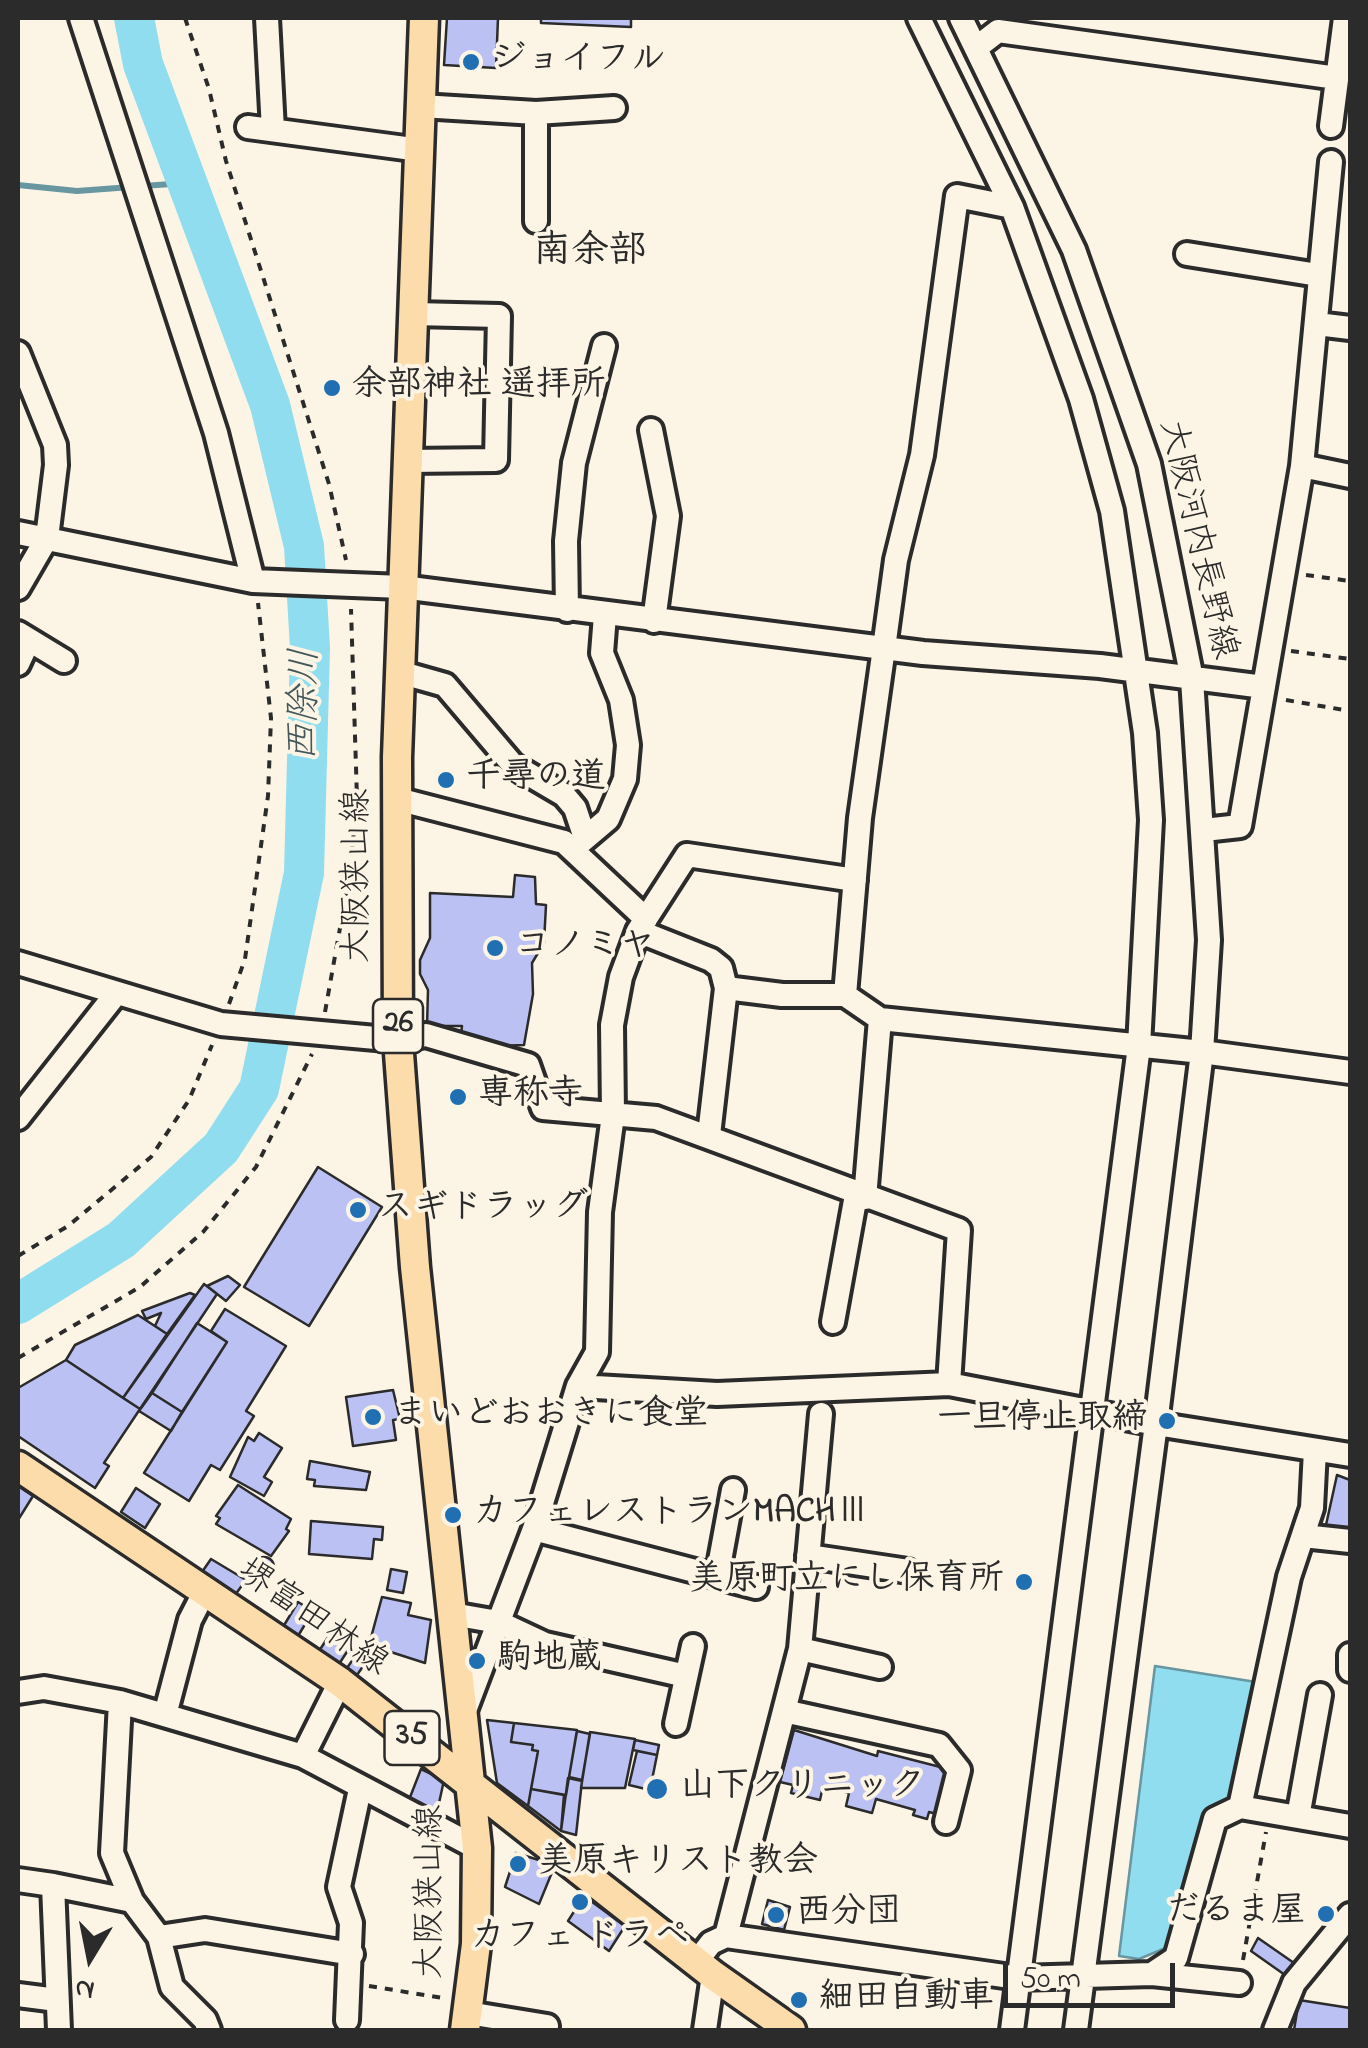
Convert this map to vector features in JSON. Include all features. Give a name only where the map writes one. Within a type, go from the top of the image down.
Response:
[{"type":"main road","name":"大阪狭山線","points":[[424,18],[399,672],[398,1040],[415,1267],[477,1848],[476,1944],[467,2015]]},
{"type":"main road","name":"堺富田林線","points":[[18,1466],[340,1682],[705,1968],[792,2030]]},
{"type":"street","points":[[82,18],[92,60],[181,318],[258,582]]},
{"type":"street","points":[[267,18],[273,130]]},
{"type":"street","points":[[919,18],[1012,208],[1081,399],[1112,511],[1145,733],[1151,820],[1139,1046],[1012,2030]]},
{"type":"street","name":"大阪河内長野線","points":[[961,18],[1074,250],[1149,464],[1192,679],[1204,830],[1209,940],[1202,1052],[1076,2030]]},
{"type":"street","points":[[1330,126],[1341,91],[1345,18]]},
{"type":"street","points":[[976,48],[998,31],[1341,91]]},
{"type":"street","points":[[421,106],[536,113],[614,108]]},
{"type":"street","points":[[536,113],[536,221]]},
{"type":"street","points":[[248,127],[420,150]]},
{"type":"street","points":[[1204,830],[1240,826],[1302,466],[1317,324],[1318,275],[1340,198],[1331,162]]},
{"type":"street","points":[[846,996],[855,880],[896,560],[922,455],[957,196],[1012,208]]},
{"type":"street","points":[[1186,254],[1318,275]]},
{"type":"street","points":[[407,461],[496,460],[499,316],[414,314]]},
{"type":"street","points":[[1317,324],[1350,328]]},
{"type":"street","points":[[567,610],[566,542],[574,463],[604,346]]},
{"type":"street","points":[[18,352],[55,445],[47,538],[18,588]]},
{"type":"street","points":[[651,430],[668,516],[654,621]]},
{"type":"street","points":[[1302,466],[1350,476]]},
{"type":"street","points":[[18,534],[258,582],[402,587],[884,648],[1134,671],[1264,692]]},
{"type":"street","points":[[397,799],[578,844],[608,819],[625,778],[628,746],[621,700],[602,653],[604,615]]},
{"type":"street","points":[[18,664],[24,637],[64,660]]},
{"type":"street","points":[[399,672],[445,685],[513,765],[564,795],[576,808],[578,844],[642,925],[720,968],[726,988],[709,1135]]},
{"type":"street","points":[[462,1716],[534,1529],[578,1386],[596,1352],[600,1212],[612,1115],[612,1025],[621,977],[642,925],[686,855],[855,880]]},
{"type":"street","points":[[18,962],[115,995],[226,1024],[398,1040],[426,1036],[528,1065],[543,1108],[656,1118],[709,1135],[762,1161],[959,1230],[949,1384]]},
{"type":"street","points":[[726,988],[782,995],[846,996],[880,1019],[1202,1052],[1350,1072]]},
{"type":"street","points":[[18,1118],[115,995]]},
{"type":"street","points":[[833,1322],[861,1196],[880,1019]]},
{"type":"street","points":[[578,1386],[717,1394],[949,1384],[1156,1424],[1350,1454]]},
{"type":"street","points":[[726,1936],[800,1648],[820,1414]]},
{"type":"street","points":[[1240,1807],[1288,1577],[1312,1508],[1315,1450]]},
{"type":"street","points":[[718,1577],[733,1490]]},
{"type":"street","points":[[534,1529],[756,1587]]},
{"type":"street","points":[[1304,1536],[1350,1541]]},
{"type":"street","points":[[808,1556],[908,1572]]},
{"type":"street","points":[[165,1715],[190,1620],[205,1591]]},
{"type":"street","points":[[452,1614],[498,1622],[566,1660],[686,1676]]},
{"type":"street","points":[[676,1724],[693,1646]]},
{"type":"street","points":[[800,1648],[880,1668]]},
{"type":"street","points":[[1350,1655],[1350,1670]]},
{"type":"street","points":[[302,1756],[340,1682]]},
{"type":"street","points":[[18,1692],[44,1688],[120,1702],[302,1756],[477,1848]]},
{"type":"street","points":[[1298,1817],[1320,1695]]},
{"type":"street","points":[[120,1702],[112,1852],[132,1901],[159,1937],[172,1988],[205,2020],[209,2030]]},
{"type":"street","points":[[784,1712],[939,1745],[959,1770],[946,1822]]},
{"type":"street","points":[[346,2020],[351,1923],[338,1887],[360,1789]]},
{"type":"street","points":[[1152,1974],[1176,1958],[1215,1819],[1240,1807],[1350,1826]]},
{"type":"street","points":[[18,1880],[132,1901]]},
{"type":"street","points":[[53,1885],[59,2030]]},
{"type":"street","points":[[1274,2030],[1294,1984],[1350,1915]]},
{"type":"street","points":[[159,1937],[205,1930],[352,1954]]},
{"type":"street","points":[[706,2030],[705,1968],[711,1943],[726,1936],[1018,1978],[1152,1974],[1239,1983]]},
{"type":"street","points":[[18,1995],[57,2000]]},
{"type":"street","points":[[467,2015],[547,2026]]},
{"type":"path","points":[[18,1358],[140,1287],[203,1232],[256,1167],[316,1034],[350,872],[357,798],[348,584],[330,484],[226,161],[209,89],[185,18]]},
{"type":"path","points":[[1284,572],[1350,582]]},
{"type":"path","points":[[18,1256],[68,1226],[151,1157],[190,1100],[226,1024],[245,959],[268,796],[271,718],[258,582]]},
{"type":"path","points":[[1271,647],[1350,659]]},
{"type":"path","points":[[1264,692],[1350,711]]},
{"type":"path","points":[[1239,1983],[1270,1812]]},
{"type":"path","points":[[349,1982],[467,2015]]},
{"type":"water","points":[[1155,1666],[1256,1682],[1230,1803],[1168,1947],[1139,1959],[1119,1956]]},
{"type":"building","points":[[447,18],[498,18],[496,68],[444,65]]},
{"type":"building","points":[[541,18],[631,18],[631,27],[541,23]]},
{"type":"building","points":[[515,875],[535,877],[536,904],[546,905],[544,943],[532,963],[533,994],[524,1045],[496,1046],[461,1034],[462,1026],[427,1026],[428,990],[420,974],[420,960],[430,938],[430,893],[513,897]]},
{"type":"building","points":[[318,1167],[382,1207],[309,1326],[244,1287]]},
{"type":"building","points":[[228,1276],[240,1285],[226,1301],[207,1286]]},
{"type":"building","points":[[204,1284],[217,1294],[140,1409],[123,1398]]},
{"type":"building","points":[[190,1293],[195,1295],[167,1334],[155,1326],[161,1313],[146,1319],[142,1311]]},
{"type":"building","points":[[225,1309],[286,1346],[246,1411],[254,1416],[220,1470],[211,1465],[189,1501],[144,1473],[227,1342],[211,1331]]},
{"type":"building","points":[[138,1315],[167,1334],[123,1398],[66,1360],[75,1345]]},
{"type":"building","points":[[197,1323],[227,1342],[182,1412],[152,1393]]},
{"type":"building","points":[[66,1360],[140,1409],[104,1463],[109,1466],[95,1488],[18,1436],[18,1388]]},
{"type":"building","points":[[393,1390],[400,1419],[393,1420],[396,1440],[353,1446],[346,1397]]},
{"type":"building","points":[[152,1393],[182,1412],[171,1431],[139,1411]]},
{"type":"building","points":[[259,1433],[282,1448],[264,1477],[272,1482],[264,1496],[230,1477],[248,1437],[254,1441]]},
{"type":"building","points":[[310,1461],[370,1472],[366,1490],[314,1486],[315,1480],[307,1479]]},
{"type":"building","points":[[1337,1475],[1350,1480],[1350,1531],[1326,1525]]},
{"type":"building","points":[[238,1485],[291,1519],[286,1529],[289,1531],[271,1556],[216,1524],[220,1518],[216,1516]]},
{"type":"building","points":[[18,1486],[33,1496],[18,1520]]},
{"type":"building","points":[[136,1488],[160,1504],[145,1528],[121,1512]]},
{"type":"building","points":[[311,1521],[383,1527],[382,1540],[374,1539],[372,1559],[309,1554]]},
{"type":"building","points":[[260,1557],[268,1557],[274,1567],[268,1577],[260,1577],[254,1571],[254,1563]]},
{"type":"building","points":[[211,1559],[246,1580],[235,1595],[202,1572]]},
{"type":"building","points":[[391,1569],[407,1572],[403,1593],[387,1590]]},
{"type":"building","points":[[382,1597],[411,1603],[408,1615],[431,1620],[425,1663],[369,1645]]},
{"type":"building","points":[[298,1602],[313,1611],[298,1636],[283,1627]]},
{"type":"building","points":[[336,1625],[356,1638],[339,1664],[319,1651]]},
{"type":"building","points":[[365,1642],[375,1649],[357,1675],[347,1668]]},
{"type":"building","points":[[487,1720],[514,1723],[511,1742],[533,1745],[532,1750],[538,1751],[528,1806],[497,1783]]},
{"type":"building","points":[[514,1723],[577,1730],[566,1795],[531,1789],[538,1751],[532,1750],[533,1745],[511,1742]]},
{"type":"building","points":[[794,1730],[877,1756],[878,1751],[948,1769],[937,1814],[929,1812],[927,1819],[913,1815],[915,1810],[876,1799],[872,1813],[846,1806],[849,1793],[823,1786],[820,1800],[791,1793],[793,1785],[780,1782]]},
{"type":"building","points":[[577,1731],[590,1734],[582,1780],[569,1777]]},
{"type":"building","points":[[590,1732],[635,1739],[625,1788],[581,1788]]},
{"type":"building","points":[[635,1740],[659,1745],[657,1755],[633,1750]]},
{"type":"building","points":[[637,1751],[657,1755],[650,1790],[629,1785]]},
{"type":"building","points":[[421,1769],[444,1780],[436,1817],[407,1805]]},
{"type":"building","points":[[568,1778],[582,1781],[576,1835],[561,1831]]},
{"type":"building","points":[[531,1789],[564,1795],[561,1831],[528,1806]]},
{"type":"building","points":[[516,1853],[555,1865],[539,1904],[505,1887]]},
{"type":"building","points":[[584,1896],[625,1926],[609,1951],[568,1921]]},
{"type":"building","name":"西分団","points":[[768,1900],[790,1907],[784,1930],[762,1924]]},
{"type":"building","points":[[1258,1938],[1294,1963],[1285,1975],[1251,1951]]},
{"type":"building","points":[[1299,2000],[1350,2008],[1350,2030],[1294,2030]]},
{"type":"waterway","name":"西除川","points":[[18,1304],[121,1240],[221,1148],[259,1089],[304,873],[310,648],[304,546],[270,405],[143,64],[134,18]]},
{"type":"waterway","points":[[143,186],[185,183]]},
{"type":"waterway","points":[[18,185],[77,191],[131,187]]},
{"type":"place","name":"ジョイフル","points":[[471,62]]},
{"type":"place","name":"余部神社 遥拝所","points":[[332,388]]},
{"type":"place","name":"千尋の道","points":[[446,780]]},
{"type":"place","name":"コノミヤ","points":[[495,948]]},
{"type":"place","name":"専称寺","points":[[458,1097]]},
{"type":"place","name":"スギドラッグ","points":[[358,1210]]},
{"type":"place","name":"まいどおおきに食堂","points":[[373,1417]]},
{"type":"place","name":"一旦停止取締","points":[[1167,1421]]},
{"type":"place","name":"カフェレストランMACHⅢ","points":[[453,1515]]},
{"type":"place","name":"美原町立にし保育所","points":[[1024,1582]]},
{"type":"place","name":"駒地蔵","points":[[477,1661]]},
{"type":"place","name":"山下クリニック","points":[[657,1789]]},
{"type":"place","name":"美原キリスト教会","points":[[518,1864]]},
{"type":"place","name":"カフェ ドラペ","points":[[580,1902]]},
{"type":"place","name":"だるま屋","points":[[1326,1914]]},
{"type":"place","name":"西分団","points":[[776,1915]]},
{"type":"place","name":"細田自動車","points":[[799,2000]]},
{"type":"district","name":"南余部","points":[[590,255]]}]
